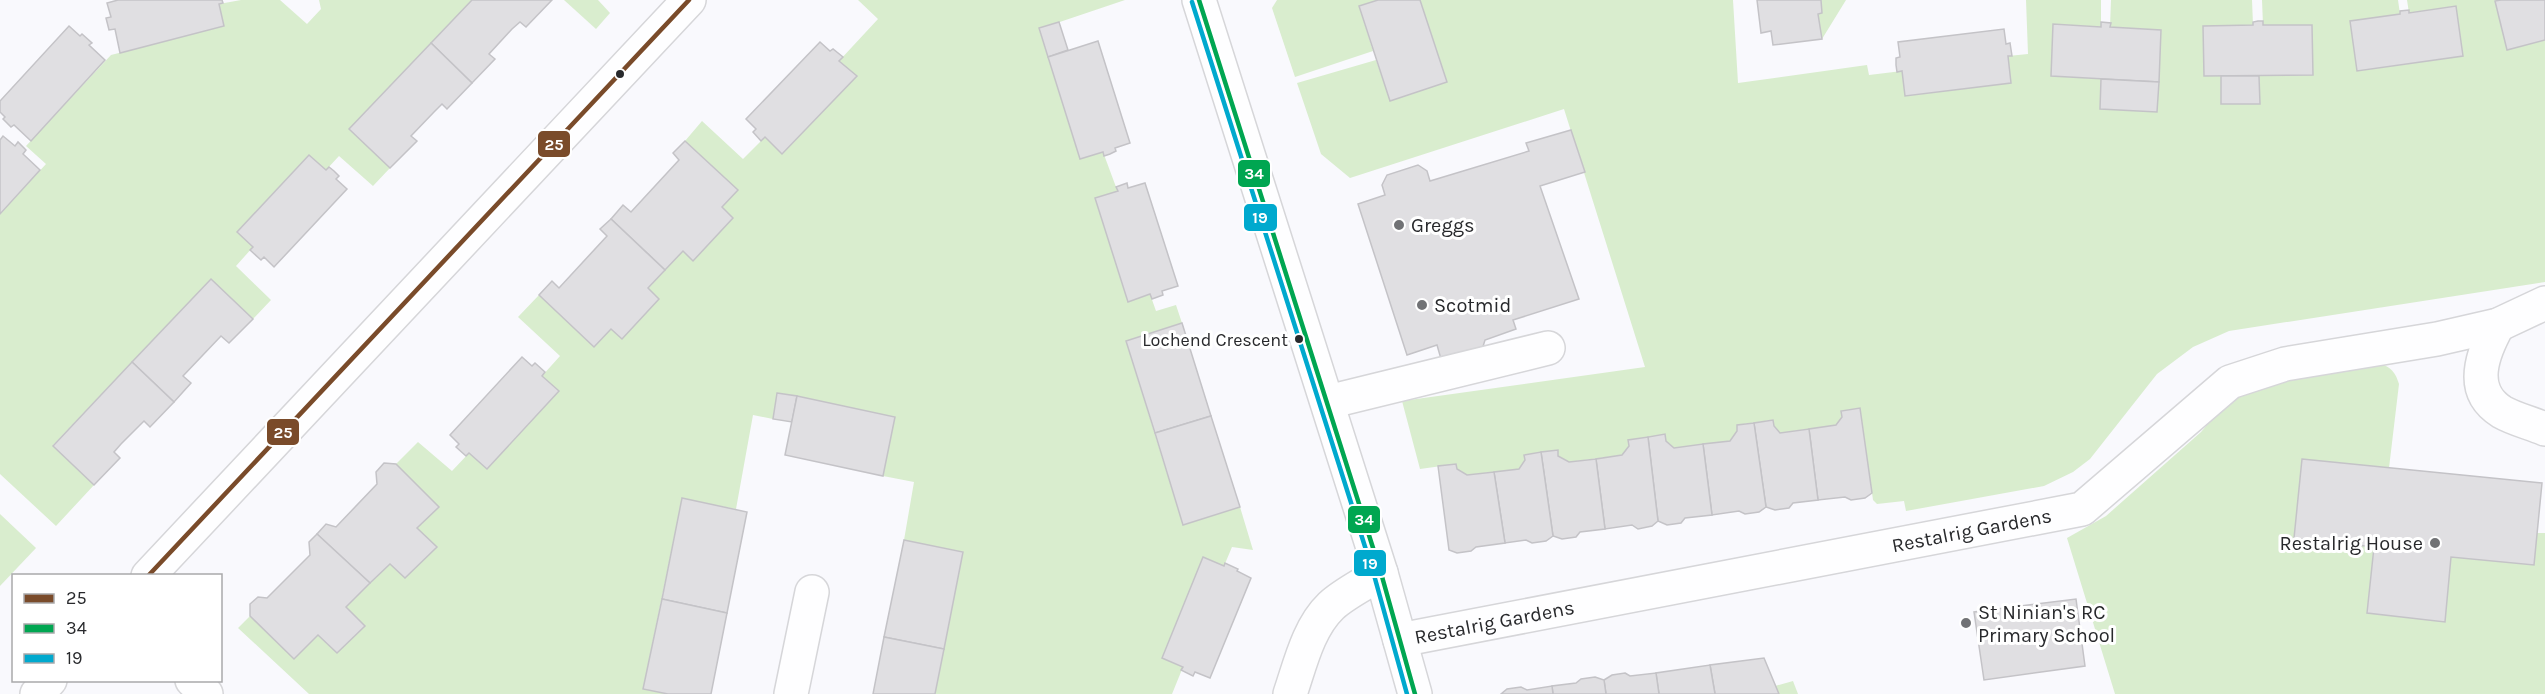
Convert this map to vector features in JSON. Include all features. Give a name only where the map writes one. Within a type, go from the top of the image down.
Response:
[{"type":"street","points":[[150,574],[689,0]]},
{"type":"street","points":[[1199,0],[1381,573],[1414,694]]},
{"type":"street","name":"Restalrig Gardens","points":[[1400,640],[2082,509],[2230,382],[2285,364],[2436,339],[2498,325],[2545,303]]},
{"type":"street","points":[[2498,325],[2483,354],[2481,366],[2485,390],[2502,412],[2545,429]]},
{"type":"street","points":[[1326,398],[1328,402],[1548,348]]},
{"type":"street","points":[[1290,694],[1313,631],[1321,617],[1332,605],[1381,573]]},
{"type":"street","points":[[791,694],[812,592]]},
{"type":"street","points":[[37,694],[49,682]]},
{"type":"street","points":[[193,682],[206,694]]},
{"type":"green space","points":[[241,0],[280,0],[307,24],[321,9],[319,0],[472,0],[350,129],[390,168],[373,186],[339,156],[326,170],[309,155],[237,232],[253,247],[236,266],[271,300],[253,319],[211,279],[53,445],[94,485],[56,526],[0,474],[0,214],[46,164],[26,146],[111,55],[224,26],[219,4]]},
{"type":"green space","points":[[564,0],[598,0],[610,13],[596,29]]},
{"type":"green space","points":[[858,0],[1125,0],[1039,29],[1080,159],[1103,152],[1118,191],[1095,198],[1128,302],[1150,294],[1156,311],[1176,305],[1182,323],[1126,341],[1183,525],[1240,507],[1253,550],[1232,547],[1224,566],[1203,558],[1162,658],[1183,667],[1172,694],[935,694],[963,552],[904,540],[914,482],[883,476],[797,396],[778,393],[773,419],[753,415],[736,509],[682,499],[643,689],[668,694],[309,694],[238,628],[250,616],[294,659],[318,635],[337,653],[364,626],[346,607],[390,564],[405,578],[436,547],[417,528],[438,507],[396,464],[418,442],[452,471],[469,453],[487,469],[558,392],[542,376],[560,356],[518,317],[539,295],[594,347],[683,251],[694,260],[733,218],[722,207],[738,190],[685,141],[702,121],[743,159],[765,137],[783,153],[856,77],[839,61],[878,19]]},
{"type":"green space","points":[[1277,0],[1378,0],[1359,6],[1373,51],[1295,77],[1272,8]]},
{"type":"green space","points":[[1420,0],[1733,0],[1738,83],[1867,65],[1869,75],[1902,71],[1906,96],[2011,83],[2008,56],[2028,54],[2026,0],[2101,0],[2101,27],[2053,24],[2051,76],[2101,79],[2100,109],[2157,112],[2161,30],[2110,27],[2111,0],[2252,0],[2253,25],[2204,76],[2221,76],[2222,104],[2260,104],[2259,76],[2313,75],[2263,25],[2262,0],[2398,0],[2400,14],[2358,71],[2463,56],[2456,6],[2409,13],[2407,0],[2501,0],[2507,50],[2545,40],[2545,282],[2229,331],[2193,347],[2157,374],[2090,459],[2073,472],[2044,486],[1906,511],[1904,501],[1877,504],[1873,500],[1860,408],[1841,411],[1842,417],[1836,425],[1780,433],[1772,420],[1737,425],[1737,431],[1730,441],[1674,448],[1666,441],[1665,435],[1628,440],[1629,446],[1622,455],[1569,462],[1558,456],[1557,450],[1524,455],[1525,460],[1519,469],[1467,475],[1457,469],[1456,464],[1420,469],[1402,401],[1645,367],[1564,109],[1350,178],[1321,154],[1297,83],[1376,60],[1390,100],[1447,82]]},
{"type":"green space","points":[[1821,0],[1846,0],[1822,39],[1818,14],[1822,13]]},
{"type":"green space","points":[[2375,362],[2391,369],[2399,384],[2389,468],[2302,459],[2294,538],[2374,547],[2367,613],[2445,621],[2451,557],[2537,533],[2545,533],[2545,694],[2115,694],[2067,538],[2106,516],[2201,432],[2224,405],[2251,384]]},
{"type":"green space","points":[[0,514],[36,548],[0,586]]},
{"type":"green space","points":[[1793,681],[1798,694],[1779,694],[1775,686]]},
{"type":"building","points":[[118,0],[222,0],[223,3],[219,4],[224,26],[120,53],[115,29],[109,30],[106,18],[111,17],[107,3]]},
{"type":"building","points":[[472,0],[552,0],[526,27],[520,22],[512,29],[489,54],[495,59],[472,83],[431,43]]},
{"type":"building","points":[[1378,0],[1420,0],[1447,82],[1390,101],[1359,6]]},
{"type":"building","points":[[1757,0],[1821,0],[1822,13],[1818,14],[1822,39],[1773,45],[1771,31],[1761,33]]},
{"type":"building","points":[[2545,0],[2545,40],[2507,50],[2495,1]]},
{"type":"building","points":[[2456,6],[2463,56],[2357,71],[2350,21],[2400,14],[2400,11],[2409,10],[2409,13]]},
{"type":"building","points":[[2263,21],[2263,25],[2312,25],[2313,75],[2204,76],[2203,26],[2253,25],[2253,22]]},
{"type":"building","points":[[1059,22],[1068,50],[1048,57],[1039,28]]},
{"type":"building","points":[[2101,22],[2111,23],[2110,27],[2161,30],[2159,82],[2051,76],[2053,24],[2101,27]]},
{"type":"building","points":[[69,26],[92,43],[89,45],[105,60],[31,141],[14,125],[11,127],[3,119],[5,117],[0,112],[0,101]]},
{"type":"building","points":[[2004,29],[2006,44],[2010,43],[2012,56],[2008,56],[2011,83],[1905,96],[1902,71],[1897,72],[1896,65],[1896,58],[1900,57],[1898,42]]},
{"type":"building","points":[[1098,41],[1130,143],[1115,148],[1116,151],[1104,156],[1103,152],[1080,159],[1048,57]]},
{"type":"building","points":[[820,42],[830,51],[833,49],[843,57],[839,61],[857,76],[782,154],[765,137],[761,141],[753,132],[756,129],[746,119]]},
{"type":"building","points":[[431,43],[472,83],[447,109],[442,104],[434,112],[411,136],[417,141],[390,168],[349,129]]},
{"type":"building","points":[[2221,76],[2259,76],[2260,104],[2221,104]]},
{"type":"building","points":[[2101,79],[2159,82],[2157,112],[2100,109]]},
{"type":"building","points":[[1571,130],[1585,172],[1540,186],[1579,299],[1513,320],[1516,329],[1485,340],[1481,353],[1441,359],[1437,345],[1407,355],[1358,204],[1385,195],[1382,185],[1387,175],[1418,165],[1427,171],[1430,181],[1529,151],[1526,143]]},
{"type":"building","points":[[3,136],[15,146],[18,142],[26,150],[23,154],[40,170],[0,214],[0,140]]},
{"type":"building","points":[[685,141],[738,190],[722,207],[733,218],[693,261],[683,251],[665,270],[611,219],[623,205],[631,212],[679,160],[673,153]]},
{"type":"building","points":[[309,155],[326,170],[329,167],[334,171],[339,176],[336,179],[347,189],[274,267],[264,257],[261,260],[250,250],[253,247],[237,232]]},
{"type":"building","points":[[1127,183],[1128,188],[1145,183],[1178,286],[1162,291],[1163,295],[1152,299],[1150,294],[1128,302],[1095,198],[1118,191],[1116,187]]},
{"type":"building","points":[[611,219],[665,270],[648,288],[659,299],[622,339],[611,329],[594,347],[539,295],[552,281],[559,288],[607,236],[600,229]]},
{"type":"building","points":[[211,279],[253,319],[229,343],[221,336],[183,376],[191,383],[174,402],[132,362]]},
{"type":"building","points":[[1182,323],[1211,416],[1155,433],[1126,341]]},
{"type":"building","points":[[522,357],[532,366],[535,363],[545,372],[542,376],[559,391],[487,469],[469,453],[466,456],[456,447],[459,444],[450,435]]},
{"type":"building","points":[[132,362],[174,402],[150,427],[144,421],[121,444],[114,452],[120,458],[94,485],[53,446]]},
{"type":"building","points":[[777,393],[797,396],[792,422],[773,419]]},
{"type":"building","points":[[797,396],[895,417],[883,476],[785,455]]},
{"type":"building","points":[[1860,408],[1872,493],[1865,498],[1851,500],[1845,497],[1818,500],[1809,429],[1836,425],[1842,417],[1841,411]]},
{"type":"building","points":[[1211,416],[1240,507],[1183,525],[1155,433]]},
{"type":"building","points":[[1773,420],[1774,426],[1780,433],[1809,429],[1818,500],[1793,503],[1789,508],[1775,510],[1766,507],[1754,423]]},
{"type":"building","points":[[1754,423],[1766,507],[1759,512],[1745,514],[1739,511],[1712,515],[1703,444],[1730,441],[1737,431],[1737,425]]},
{"type":"building","points":[[1665,434],[1666,441],[1674,448],[1703,444],[1712,515],[1685,518],[1681,523],[1667,525],[1658,521],[1648,437]]},
{"type":"building","points":[[1648,437],[1658,521],[1652,526],[1638,529],[1632,525],[1605,529],[1596,459],[1622,455],[1629,446],[1628,440]]},
{"type":"building","points":[[1558,450],[1558,456],[1569,462],[1596,459],[1605,529],[1580,532],[1576,537],[1562,539],[1553,536],[1541,452]]},
{"type":"building","points":[[1541,452],[1553,536],[1546,541],[1532,543],[1526,540],[1505,543],[1494,472],[1519,469],[1525,460],[1524,455]]},
{"type":"building","name":"Restalrig House","points":[[2302,459],[2542,483],[2534,565],[2451,557],[2445,622],[2367,613],[2374,547],[2294,538]]},
{"type":"building","points":[[384,463],[396,464],[439,507],[417,528],[437,547],[405,578],[390,564],[370,583],[317,534],[326,524],[336,527],[377,484],[376,472]]},
{"type":"building","points":[[1456,464],[1457,469],[1467,475],[1494,472],[1505,543],[1476,547],[1471,551],[1457,553],[1449,550],[1438,466]]},
{"type":"building","points":[[682,498],[747,512],[727,613],[662,599]]},
{"type":"building","points":[[317,534],[370,583],[346,607],[365,626],[337,653],[318,635],[294,659],[250,616],[250,604],[258,597],[267,598],[310,555],[309,542]]},
{"type":"building","points":[[904,540],[963,552],[944,649],[884,637]]},
{"type":"building","points":[[1203,557],[1224,566],[1225,563],[1251,578],[1210,678],[1195,672],[1193,676],[1181,670],[1183,667],[1162,658]]},
{"type":"building","points":[[662,599],[727,613],[711,694],[668,694],[643,689]]},
{"type":"building","points":[[2076,599],[2085,666],[1984,680],[1974,612]]},
{"type":"building","points":[[884,637],[944,649],[935,694],[873,694]]},
{"type":"building","points":[[1764,658],[1779,694],[1715,694],[1710,665]]},
{"type":"building","points":[[1710,665],[1715,694],[1659,694],[1656,673]]},
{"type":"building","points":[[1625,673],[1630,676],[1656,673],[1659,694],[1606,694],[1604,680],[1612,675]]},
{"type":"building","points":[[1595,677],[1604,680],[1606,694],[1553,694],[1552,686],[1576,683],[1581,679]]},
{"type":"building","points":[[1552,686],[1553,694],[1501,694],[1507,689],[1521,687],[1527,690]]},
{"type":"transit line","name":"25","points":[[150,574],[689,0]]},
{"type":"transit line","name":"34","points":[[1199,0],[1381,573],[1415,694]]},
{"type":"transit line","name":"19","points":[[1192,2],[1374,575],[1407,694]]},
{"type":"place","name":"Greggs","points":[[1399,225]]},
{"type":"place","name":"Scotmid","points":[[1422,305]]},
{"type":"place","name":"Lochend Crescent","points":[[1299,339]]},
{"type":"place","name":"Restalrig House","points":[[2435,543]]},
{"type":"place","name":"St Ninian's RC Primary School","points":[[1966,623]]}]
